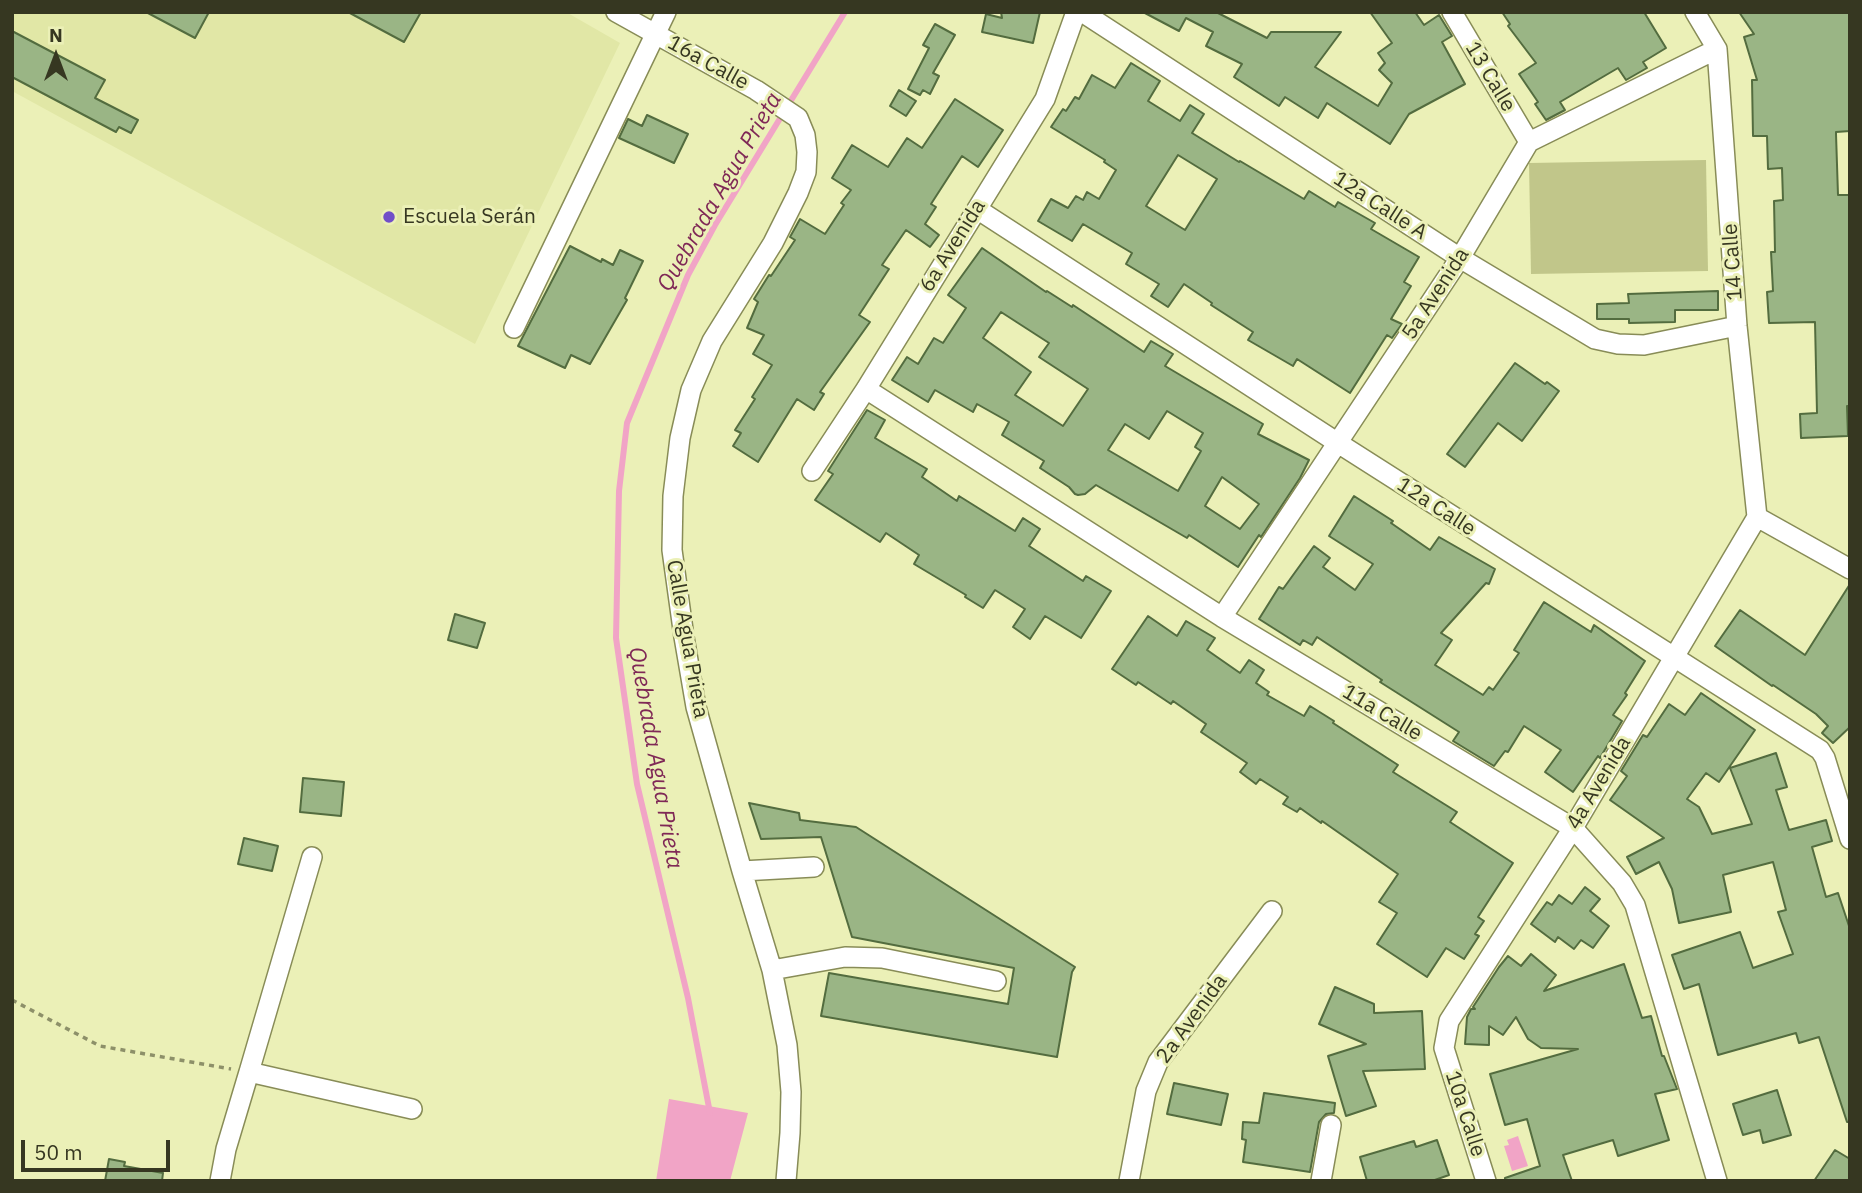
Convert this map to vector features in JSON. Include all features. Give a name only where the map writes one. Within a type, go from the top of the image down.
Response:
[{"type":"street","name":"16a Calle","points":[[616,12],[756,90],[797,118]]},
{"type":"street","points":[[514,328],[666,12]]},
{"type":"street","name":"6a Avenida","points":[[811,471],[866,389],[1045,99],[1076,12]]},
{"type":"street","name":"12a Calle A","points":[[1082,12],[1460,258],[1595,339],[1618,344],[1644,345],[1737,326]]},
{"type":"street","name":"13 Calle","points":[[1452,12],[1529,142]]},
{"type":"street","name":"14 Calle","points":[[1695,12],[1717,49],[1737,326],[1757,517]]},
{"type":"street","points":[[1529,142],[1717,49]]},
{"type":"street","name":"Calle Agua Prieta","points":[[786,1181],[791,1092],[787,1045],[772,970],[696,707],[672,550],[673,496],[680,438],[691,390],[712,341],[786,219],[798,193],[806,172],[807,152],[805,135],[797,118]]},
{"type":"street","name":"5a Avenida","points":[[1222,617],[1460,258],[1529,142]]},
{"type":"street","name":"12a Calle","points":[[976,209],[1820,750],[1825,758],[1850,839]]},
{"type":"street","name":"11a Calle","points":[[866,389],[1222,617],[1573,828],[1622,883],[1635,905],[1717,1181]]},
{"type":"street","points":[[1757,517],[1850,569]]},
{"type":"street","name":"4a Avenida","points":[[1444,1048],[1449,1021],[1573,828],[1757,517]]},
{"type":"street","points":[[220,1181],[226,1149],[312,856]]},
{"type":"street","points":[[742,871],[814,867]]},
{"type":"street","name":"2a Avenida","points":[[1129,1181],[1146,1091],[1158,1062],[1272,911]]},
{"type":"street","points":[[772,970],[845,957],[882,958],[996,981]]},
{"type":"street","name":"10a Calle","points":[[1444,1048],[1486,1181]]},
{"type":"street","points":[[249,1072],[412,1109]]},
{"type":"street","points":[[1321,1181],[1331,1125]]},
{"type":"path","points":[[12,1000],[100,1046],[249,1072]]},
{"type":"shaded area","name":"Escuela Serán","points":[[12,12],[566,12],[620,43],[475,344],[12,91]]},
{"type":"shaded area","points":[[1706,160],[1708,271],[1531,274],[1529,163]]},
{"type":"shaded area","points":[[669,1099],[748,1113],[730,1181],[656,1181]]},
{"type":"shaded area","points":[[1518,1136],[1528,1166],[1512,1171],[1504,1146],[1509,1145],[1507,1140]]},
{"type":"building","points":[[146,12],[209,12],[195,38]]},
{"type":"building","points":[[348,12],[421,12],[404,42]]},
{"type":"building","points":[[1001,12],[1040,12],[1033,43],[982,32],[986,14],[1002,18]]},
{"type":"building","points":[[1143,12],[1216,12],[1267,38],[1271,32],[1341,32],[1315,67],[1378,106],[1392,83],[1379,70],[1385,63],[1378,53],[1392,43],[1370,12],[1415,12],[1424,25],[1439,15],[1452,36],[1442,42],[1465,84],[1409,114],[1390,144],[1327,103],[1318,118],[1285,97],[1279,106],[1234,77],[1242,64],[1206,46],[1213,32],[1186,18],[1179,31]]},
{"type":"building","points":[[1502,12],[1644,12],[1666,48],[1643,62],[1647,68],[1626,80],[1618,68],[1560,102],[1565,110],[1546,120],[1535,104],[1538,102],[1519,74],[1536,63],[1508,26],[1510,24]]},
{"type":"building","points":[[1739,12],[1850,12],[1850,131],[1836,132],[1838,195],[1850,195],[1848,436],[1801,438],[1800,414],[1817,413],[1815,322],[1769,323],[1767,292],[1773,291],[1771,252],[1775,252],[1774,201],[1783,200],[1782,168],[1768,169],[1767,136],[1753,136],[1752,80],[1757,80],[1744,37],[1754,34]]},
{"type":"building","points":[[935,24],[955,35],[933,73],[939,76],[930,94],[923,90],[920,95],[908,89],[929,48],[923,45]]},
{"type":"building","points":[[12,31],[105,80],[95,98],[138,120],[131,133],[119,127],[116,132],[12,77]]},
{"type":"building","points":[[1131,63],[1160,81],[1148,101],[1180,121],[1190,105],[1204,114],[1192,133],[1304,199],[1309,191],[1335,207],[1338,202],[1375,223],[1371,229],[1419,257],[1404,282],[1411,286],[1391,319],[1402,324],[1392,338],[1387,335],[1350,393],[1297,359],[1293,366],[1248,340],[1253,332],[1184,284],[1168,307],[1151,296],[1159,284],[1126,264],[1132,253],[1083,224],[1072,241],[1038,221],[1051,199],[1068,208],[1076,196],[1083,200],[1087,192],[1099,199],[1116,170],[1104,162],[1105,160],[1051,127],[1075,97],[1079,99],[1092,75],[1115,88]],"holes":[[[1178,155],[1217,179],[1185,230],[1146,206]]]},
{"type":"building","points":[[899,90],[916,101],[906,116],[890,106]]},
{"type":"building","points":[[955,99],[1003,130],[978,167],[962,156],[931,204],[936,207],[925,224],[939,235],[930,247],[906,230],[882,265],[889,269],[859,315],[870,322],[820,392],[824,394],[814,410],[797,399],[758,462],[733,446],[741,433],[735,430],[772,365],[753,354],[764,335],[747,328],[758,302],[754,299],[795,240],[790,237],[800,219],[825,234],[844,205],[841,203],[851,190],[832,178],[852,145],[888,167],[907,138],[922,148]]},
{"type":"building","points":[[647,115],[688,134],[674,163],[619,138],[628,119],[642,126]]},
{"type":"building","points":[[570,246],[601,262],[602,259],[613,265],[620,250],[643,261],[625,298],[627,300],[590,364],[571,355],[565,368],[518,346]]},
{"type":"building","points":[[982,248],[1046,292],[1072,307],[1073,305],[1144,352],[1151,341],[1173,354],[1165,366],[1263,424],[1258,434],[1309,460],[1261,537],[1259,535],[1238,567],[1189,535],[1187,538],[1096,485],[1085,494],[1075,494],[1040,468],[1044,461],[1002,435],[1009,422],[977,404],[973,412],[935,390],[928,402],[892,380],[907,357],[918,364],[934,338],[943,343],[966,308],[948,295]],"holes":[[[1001,312],[1049,343],[1039,357],[1088,389],[1063,426],[1015,395],[1031,372],[983,338]],[[1167,411],[1203,433],[1195,447],[1201,451],[1178,491],[1108,450],[1125,424],[1149,439]],[[1222,477],[1259,504],[1240,529],[1205,506]]]},
{"type":"building","points":[[1718,291],[1718,310],[1675,310],[1675,322],[1629,323],[1629,319],[1597,319],[1597,304],[1629,303],[1628,294]]},
{"type":"building","points":[[1515,363],[1559,391],[1522,441],[1498,423],[1465,467],[1447,454]]},
{"type":"building","points":[[867,410],[885,420],[875,438],[927,469],[922,477],[957,501],[959,496],[1015,531],[1023,518],[1040,529],[1029,546],[1083,581],[1086,576],[1111,591],[1081,638],[1045,616],[1030,639],[1013,627],[1025,609],[995,590],[983,608],[914,564],[919,555],[886,533],[880,542],[815,500],[833,474],[828,471]]},
{"type":"building","points":[[1354,496],[1393,521],[1391,523],[1430,550],[1439,537],[1495,569],[1489,584],[1486,583],[1441,633],[1452,640],[1435,665],[1483,695],[1489,687],[1493,690],[1519,653],[1514,650],[1544,602],[1591,632],[1594,625],[1645,661],[1613,715],[1622,721],[1600,758],[1598,756],[1573,792],[1545,772],[1561,750],[1524,726],[1508,752],[1505,751],[1494,766],[1453,741],[1459,732],[1380,682],[1382,680],[1317,637],[1312,645],[1303,640],[1300,645],[1259,619],[1279,587],[1283,589],[1314,546],[1330,558],[1323,567],[1355,590],[1373,564],[1329,536]]},
{"type":"building","points":[[1850,584],[1850,727],[1833,743],[1822,733],[1828,726],[1816,714],[1715,646],[1740,610],[1805,655]]},
{"type":"building","points":[[455,614],[485,623],[477,648],[448,640]]},
{"type":"building","points":[[1148,616],[1177,636],[1186,621],[1215,638],[1207,650],[1240,673],[1249,660],[1264,670],[1256,683],[1269,692],[1267,695],[1304,716],[1310,706],[1334,721],[1333,723],[1398,765],[1393,772],[1457,812],[1450,822],[1513,863],[1478,917],[1484,921],[1475,934],[1479,936],[1464,959],[1446,948],[1427,977],[1377,944],[1397,913],[1379,902],[1398,874],[1322,821],[1321,823],[1300,808],[1297,812],[1283,804],[1288,797],[1260,779],[1256,784],[1240,772],[1247,763],[1201,732],[1206,724],[1173,701],[1171,704],[1112,669]]},
{"type":"building","points":[[1701,693],[1755,730],[1719,782],[1706,773],[1687,799],[1699,807],[1712,834],[1752,824],[1730,768],[1776,753],[1787,787],[1776,790],[1789,830],[1826,820],[1832,841],[1812,847],[1826,897],[1838,893],[1850,929],[1850,1122],[1847,1122],[1819,1037],[1799,1043],[1796,1033],[1718,1055],[1699,984],[1684,989],[1672,955],[1740,932],[1753,968],[1793,954],[1778,912],[1786,910],[1773,862],[1723,875],[1731,912],[1679,923],[1672,889],[1659,862],[1636,874],[1627,857],[1664,838],[1610,800],[1627,776],[1621,771],[1643,735],[1647,737],[1669,704],[1685,715]]},
{"type":"building","points":[[303,778],[344,782],[341,816],[300,812]]},
{"type":"building","points":[[749,803],[799,813],[800,820],[856,827],[1075,967],[1057,1057],[821,1016],[829,973],[1008,1004],[1014,968],[852,937],[821,837],[761,839]]},
{"type":"building","points":[[244,838],[278,846],[272,871],[238,864]]},
{"type":"building","points":[[1585,887],[1600,899],[1590,911],[1609,926],[1593,948],[1581,940],[1574,949],[1558,937],[1555,942],[1531,924],[1547,902],[1552,905],[1559,895],[1572,904]]},
{"type":"building","points":[[1531,954],[1556,975],[1544,991],[1624,964],[1642,1018],[1651,1016],[1662,1056],[1677,1089],[1655,1094],[1669,1140],[1618,1156],[1613,1140],[1563,1155],[1572,1181],[1505,1181],[1505,1178],[1540,1166],[1527,1119],[1505,1125],[1490,1074],[1578,1049],[1541,1048],[1528,1039],[1516,1017],[1503,1035],[1489,1026],[1489,1045],[1465,1044],[1467,1017],[1471,1009],[1475,1009],[1473,1007],[1499,967],[1508,956],[1521,966]]},
{"type":"building","points":[[1335,987],[1374,1004],[1374,1013],[1422,1011],[1425,1069],[1363,1071],[1376,1106],[1346,1116],[1328,1056],[1366,1044],[1319,1024]]},
{"type":"building","points":[[1174,1083],[1228,1094],[1221,1125],[1167,1114]]},
{"type":"building","points":[[1777,1090],[1791,1135],[1763,1143],[1760,1130],[1743,1135],[1733,1104]]},
{"type":"building","points":[[1264,1093],[1335,1103],[1334,1113],[1326,1114],[1319,1122],[1310,1172],[1243,1162],[1246,1140],[1242,1139],[1243,1122],[1259,1123]]},
{"type":"building","points":[[1437,1140],[1449,1175],[1432,1181],[1367,1181],[1360,1157],[1414,1141],[1416,1147]]},
{"type":"building","points":[[1835,1150],[1850,1159],[1850,1181],[1814,1181]]},
{"type":"building","points":[[109,1159],[125,1162],[124,1166],[163,1173],[162,1181],[105,1181]]},
{"type":"waterway","name":"Quebrada Agua Prieta","points":[[710,1113],[688,998],[637,784],[616,638],[619,491],[627,423],[688,275],[715,225],[845,12]]},
{"type":"place","name":"Escuela Serán","points":[[389,217]]}]
